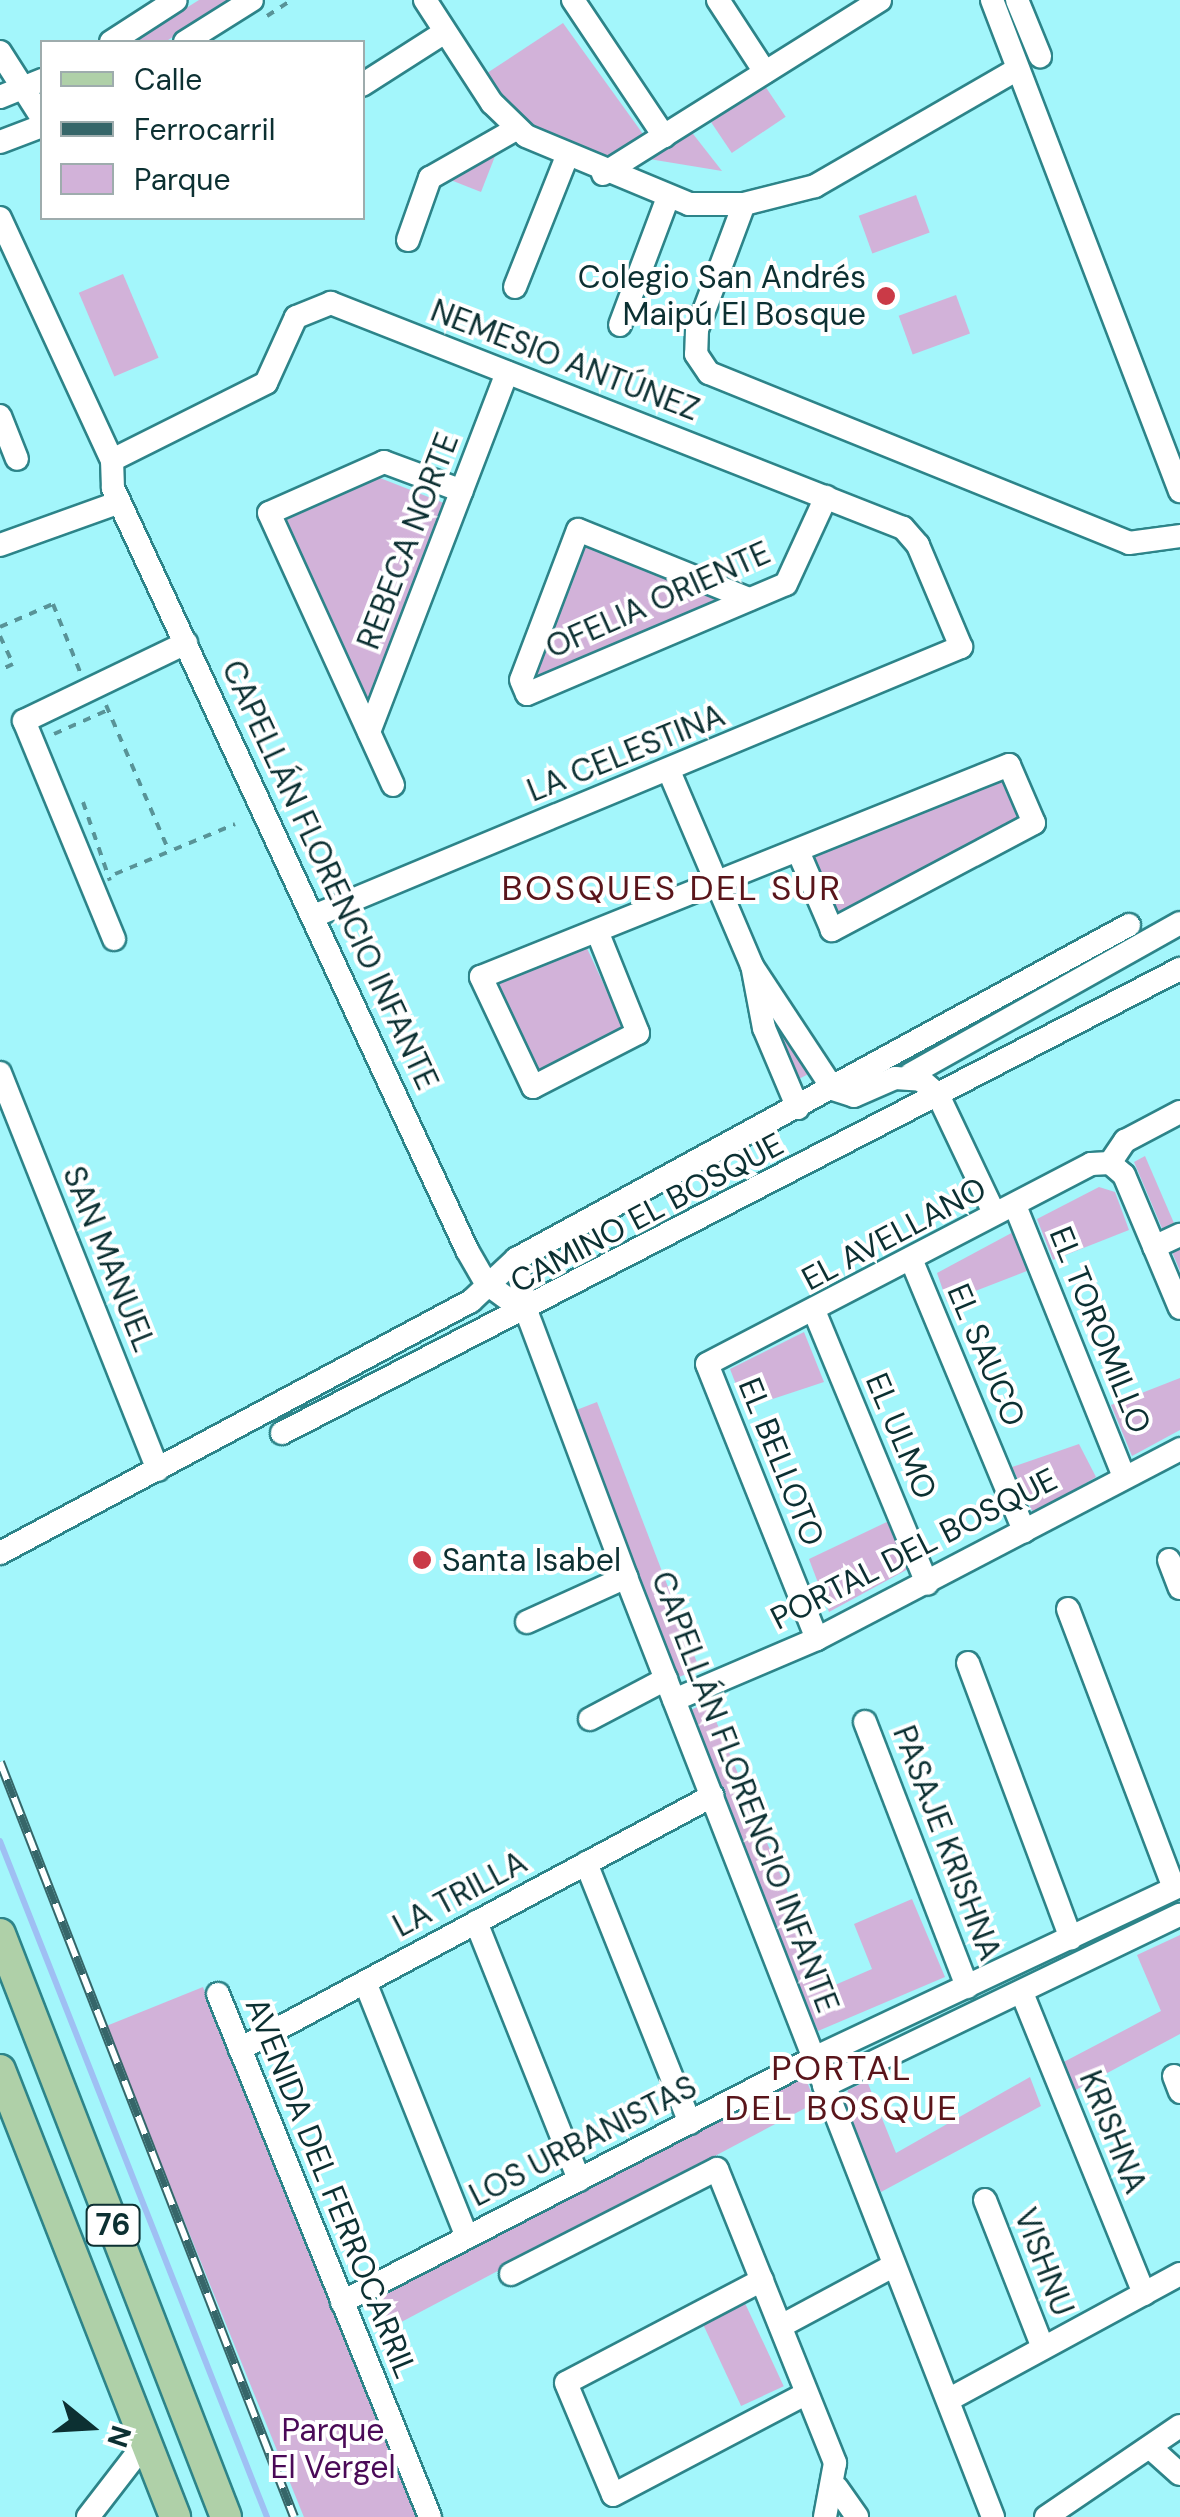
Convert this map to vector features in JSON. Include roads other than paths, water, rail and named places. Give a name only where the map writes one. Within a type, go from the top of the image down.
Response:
[{"type":"main road","name":"76","points":[[0,1934],[226,2517]]},
{"type":"main road","name":"76","points":[[0,2070],[176,2517]]},
{"type":"street","points":[[114,40],[176,0]]},
{"type":"street","points":[[188,40],[252,0]]},
{"type":"street","points":[[425,0],[516,129],[566,160],[667,200],[744,204],[838,176],[1018,68]]},
{"type":"street","points":[[573,0],[664,136]]},
{"type":"street","points":[[718,0],[766,72]]},
{"type":"street","points":[[992,0],[1180,491]]},
{"type":"street","points":[[1017,0],[1040,56]]},
{"type":"street","points":[[603,174],[872,2]]},
{"type":"street","points":[[365,83],[446,32]]},
{"type":"street","points":[[0,52],[34,84],[40,110]]},
{"type":"street","points":[[0,97],[34,84]]},
{"type":"street","points":[[0,142],[40,127]]},
{"type":"street","points":[[408,240],[430,178],[516,129]]},
{"type":"street","points":[[515,287],[566,160]]},
{"type":"street","points":[[620,324],[667,200]]},
{"type":"street","points":[[744,204],[697,330],[696,354],[709,373],[1129,543],[1180,536]]},
{"type":"street","name":"CAPELLÁN FLORENCIO INFANTE","points":[[0,218],[118,455],[120,502],[486,1283],[527,1313]]},
{"type":"street","name":"NEMESIO ANTÚNEZ","points":[[118,455],[266,383],[296,317],[320,302],[911,534],[961,647]]},
{"type":"street","name":"REBECA NORTE","points":[[369,732],[507,374]]},
{"type":"street","points":[[0,416],[17,459]]},
{"type":"street","points":[[393,785],[269,513],[384,462],[462,491]]},
{"type":"street","name":"OFELIA ORIENTE","points":[[749,598],[578,530],[519,674],[527,694],[749,598],[793,578],[826,498]]},
{"type":"street","points":[[0,545],[120,502]]},
{"type":"street","points":[[114,939],[24,721],[186,643]]},
{"type":"street","name":"LA CELESTINA","points":[[314,916],[961,647]]},
{"type":"street","points":[[597,931],[638,1033],[533,1087],[481,977],[1009,765],[1034,823],[832,930],[798,851]]},
{"type":"street","points":[[669,770],[752,966],[770,1048],[798,1108]]},
{"type":"street","name":"CAMINO EL BOSQUE","points":[[833,1089],[854,1096],[910,1074],[1180,923]]},
{"type":"street","name":"CAMINO EL BOSQUE","points":[[0,1553],[471,1301],[516,1259],[1130,925]]},
{"type":"street","points":[[752,966],[833,1089]]},
{"type":"street","name":"CAMINO EL BOSQUE","points":[[282,1433],[527,1313],[1180,969]]},
{"type":"street","name":"SAN MANUEL","points":[[0,1073],[158,1470]]},
{"type":"street","points":[[910,1074],[938,1095]]},
{"type":"street","name":"EL TOROMILLO","points":[[938,1095],[1005,1210],[1124,1477]]},
{"type":"street","points":[[1180,1112],[1126,1141],[1110,1163],[1154,1247],[1180,1308]]},
{"type":"street","name":"EL AVELLANO","points":[[707,1364],[814,1313],[1091,1164],[1110,1163]]},
{"type":"street","points":[[1154,1247],[1180,1235]]},
{"type":"street","name":"CAPELLÁN FLORENCIO INFANTE","points":[[516,1259],[527,1313],[626,1577],[993,2517]]},
{"type":"street","name":"EL SAUCO","points":[[910,1259],[1024,1532]]},
{"type":"street","name":"EL ULMO","points":[[814,1313],[927,1584]]},
{"type":"street","name":"EL BELLOTO","points":[[707,1364],[817,1639]]},
{"type":"street","points":[[326,1380],[383,1384]]},
{"type":"street","name":"PORTAL DEL BOSQUE","points":[[590,1718],[817,1639],[1180,1449]]},
{"type":"street","points":[[1169,1560],[1180,1588]]},
{"type":"street","points":[[526,1622],[626,1577]]},
{"type":"street","points":[[1068,1609],[1177,1887]]},
{"type":"street","points":[[968,1663],[1071,1938]]},
{"type":"street","name":"PASAJE KRISHNA","points":[[866,1722],[968,1987]]},
{"type":"street","name":"LA TRILLA","points":[[240,2049],[712,1796]]},
{"type":"street","points":[[586,1863],[690,2123]]},
{"type":"street","name":"LOS URBANISTAS","points":[[342,2302],[814,2058],[1177,1887]]},
{"type":"street","points":[[824,2086],[1180,1915]]},
{"type":"street","points":[[476,1922],[579,2180]]},
{"type":"street","points":[[364,1982],[468,2237]]},
{"type":"street","name":"KRISHNA","points":[[1022,1993],[1144,2294]]},
{"type":"street","name":"AVENIDA DEL FERROCARRIL","points":[[218,1994],[430,2517]]},
{"type":"street","points":[[511,2274],[717,2169],[781,2326],[837,2488],[857,2517]]},
{"type":"street","name":"VISHNU","points":[[985,2200],[1043,2348]]},
{"type":"street","points":[[781,2326],[893,2266]]},
{"type":"street","points":[[948,2400],[1180,2274]]},
{"type":"street","points":[[762,2280],[566,2383],[613,2495],[805,2394]]},
{"type":"street","points":[[1046,2517],[1154,2450],[1180,2426]]},
{"type":"street","points":[[88,2517],[146,2442]]},
{"type":"street","points":[[1154,2450],[1180,2474]]},
{"type":"street","points":[[825,2517],[837,2488]]},
{"type":"waterway","points":[[0,1841],[267,2517]]},
{"type":"railway","points":[[0,1762],[294,2517]]},
{"type":"place","name":"Colegio San Andrés Maipú El Bosque","points":[[886,296]]},
{"type":"place","name":"Santa Isabel","points":[[422,1560]]},
{"type":"district","name":"BOSQUES DEL SUR","points":[[672,888]]},
{"type":"district","name":"PORTAL DEL BOSQUE","points":[[842,2088]]},
{"type":"park label","name":"Parque El Vergel","points":[[333,2450]]}]
